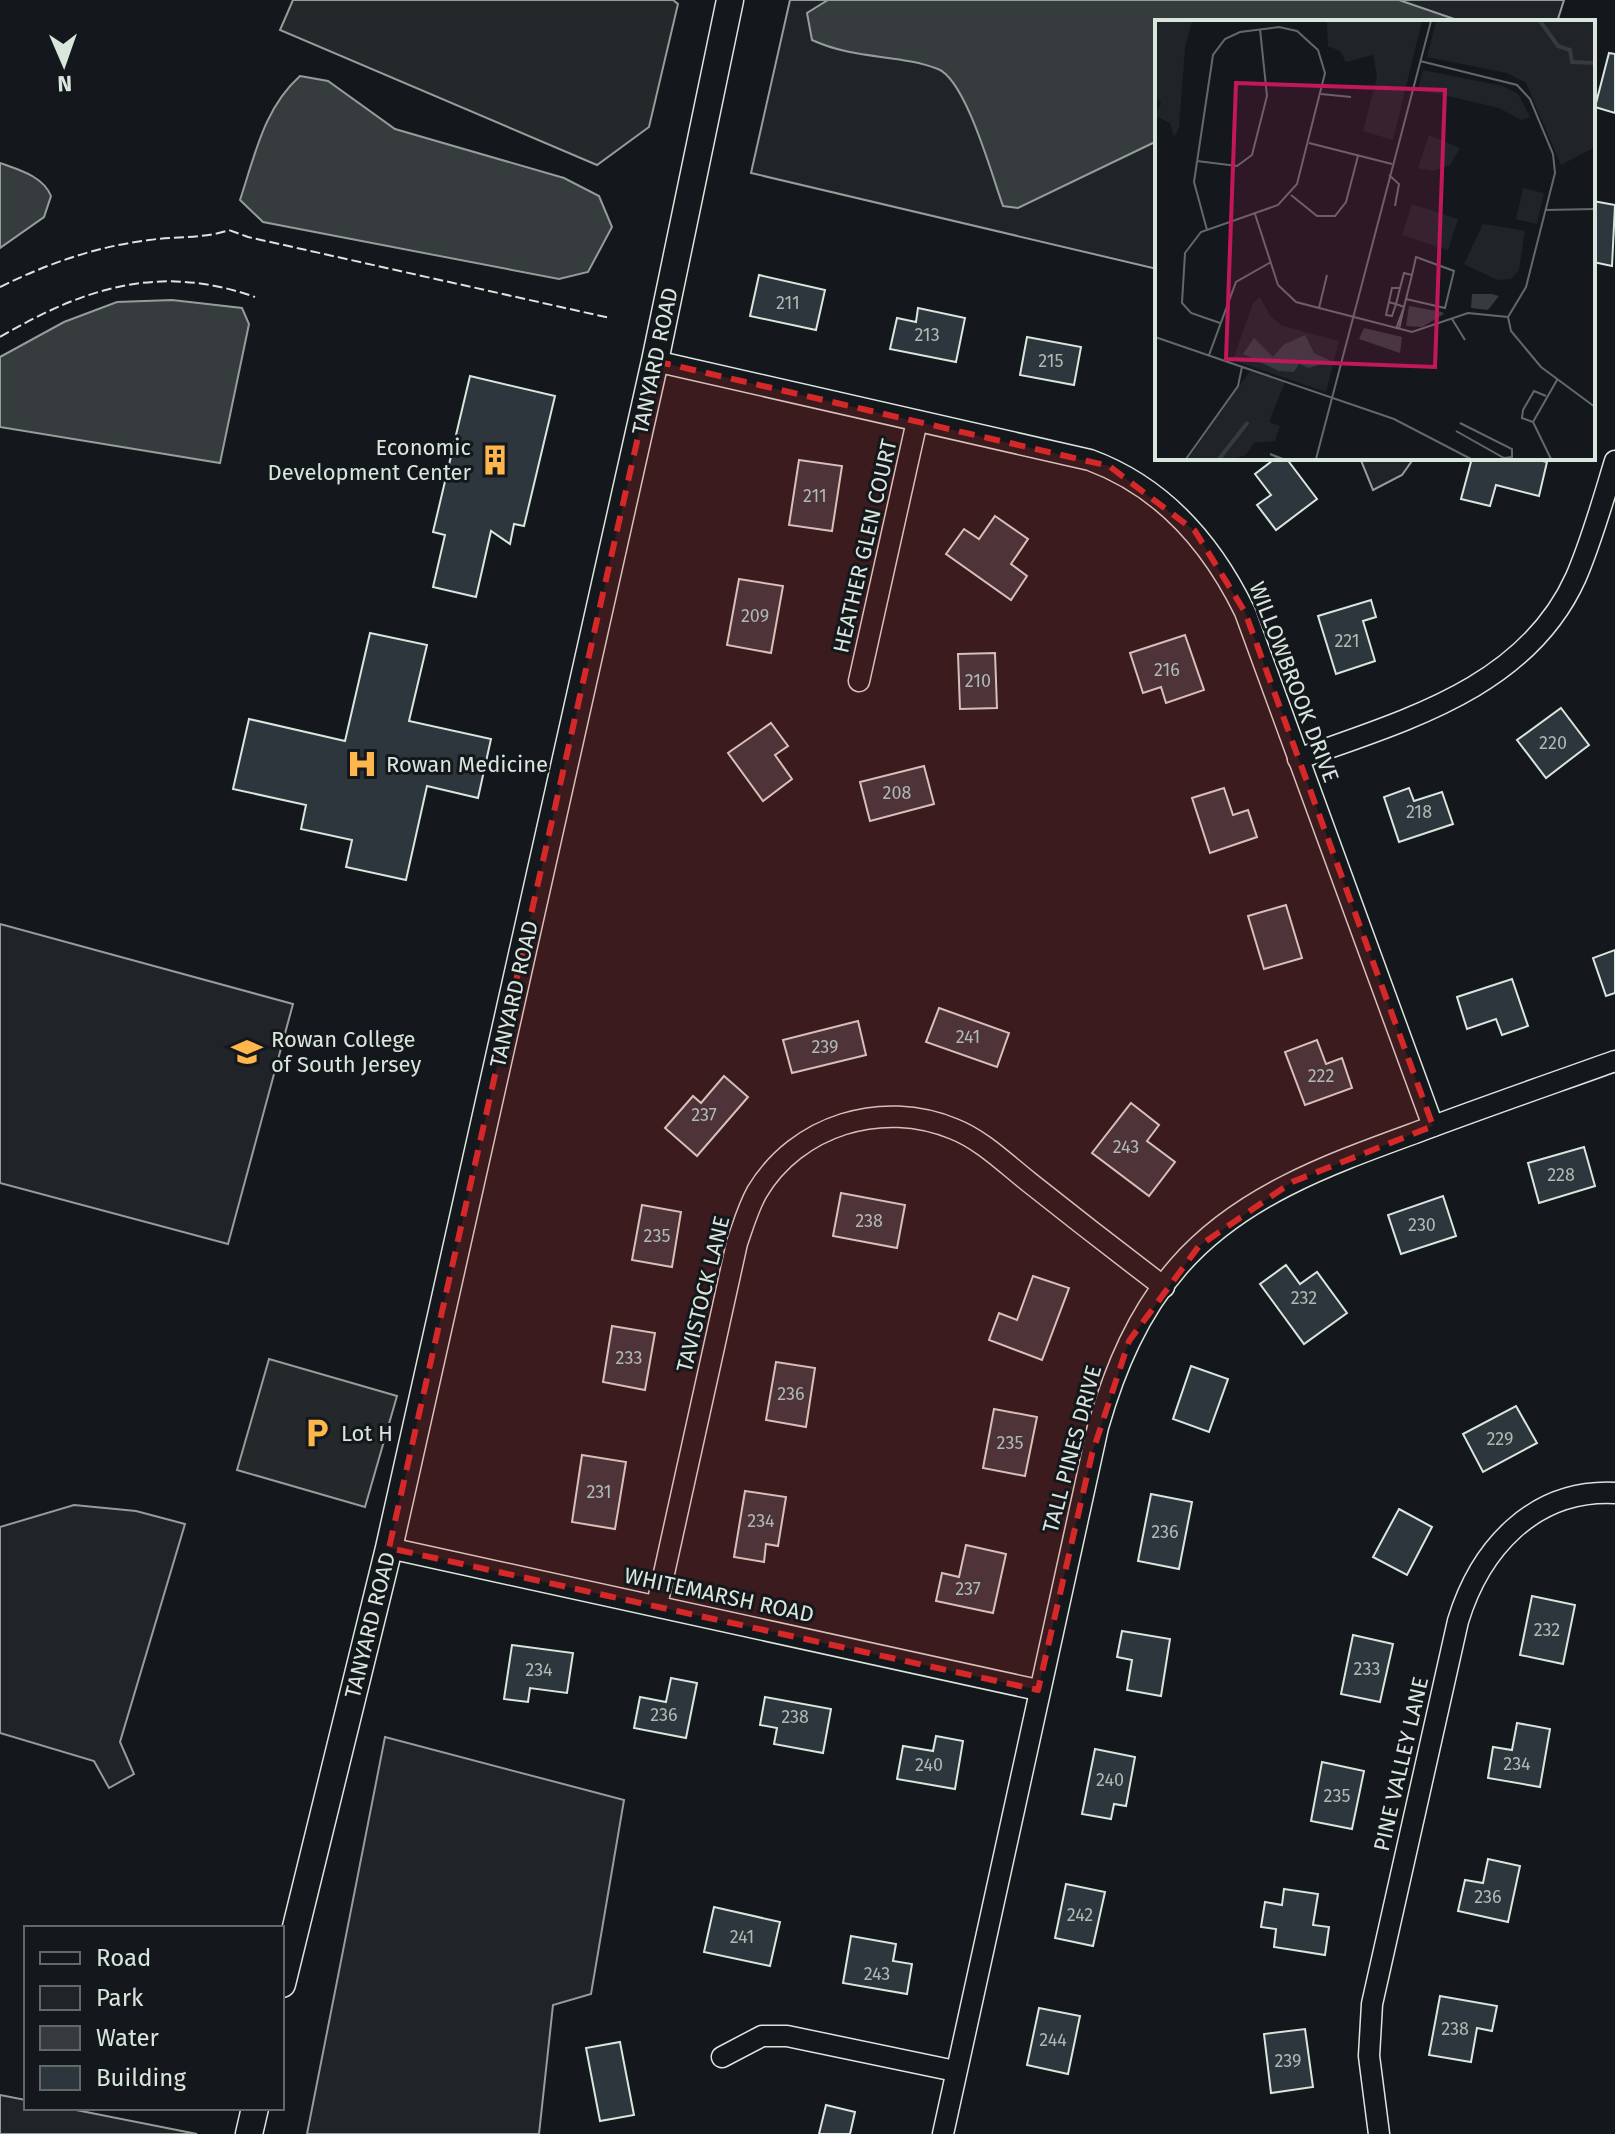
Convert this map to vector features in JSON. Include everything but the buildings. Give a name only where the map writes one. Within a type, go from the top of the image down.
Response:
[{"type":"street","name":"TANYARD ROAD","points":[[284,1976],[389,1548],[655,361],[730,0]]},
{"type":"street","name":"WILLOWBROOK DRIVE","points":[[655,361],[1090,460],[1126,476],[1175,513],[1208,546],[1233,587],[1433,1126]]},
{"type":"street","name":"HEATHER GLEN COURT","points":[[859,681],[917,421]]},
{"type":"street","points":[[1298,759],[1441,706],[1491,676],[1518,655],[1554,614],[1576,578],[1615,461]]},
{"type":"street","name":"TALL PINES DRIVE","points":[[943,2134],[1038,1690],[1107,1397],[1129,1341],[1164,1287],[1199,1246],[1257,1202],[1327,1167],[1615,1061]]},
{"type":"street","name":"TAVISTOCK LANE","points":[[657,1605],[740,1235],[757,1192],[769,1175],[796,1147],[815,1135],[850,1122],[887,1116],[925,1120],[956,1129],[990,1151],[1164,1287]]},
{"type":"street","name":"PINE VALLEY LANE","points":[[1379,2134],[1369,2056],[1372,2004],[1458,1621],[1470,1585],[1498,1542],[1522,1522],[1567,1500],[1615,1493]]},
{"type":"street","name":"WHITEMARSH ROAD","points":[[389,1548],[1038,1690]]},
{"type":"street","points":[[722,2057],[762,2036],[787,2036],[955,2071]]},
{"type":"street","points":[[249,2134],[255,2110]]},
{"type":"highlighted area","points":[[655,361],[1109,466],[1195,531],[1245,612],[1433,1126],[1292,1182],[1199,1246],[1129,1341],[1092,1454],[1038,1690],[389,1548]]},
{"type":"green space","points":[[790,0],[1564,0],[1558,20],[1155,20],[1155,269],[751,173]]},
{"type":"green space","points":[[1361,460],[1413,460],[1402,475],[1373,490]]},
{"type":"green space","points":[[0,924],[293,1004],[228,1244],[0,1183]]},
{"type":"green space","points":[[74,1505],[136,1511],[185,1524],[120,1742],[134,1774],[109,1788],[94,1761],[0,1733],[0,1527]]},
{"type":"green space","points":[[385,1737],[624,1800],[591,1994],[553,2005],[539,2134],[307,2134]]},
{"type":"green space","points":[[0,2095],[24,2100],[24,2110],[76,2110],[197,2134],[0,2134]]},
{"type":"shaded area","points":[[293,0],[673,0],[678,4],[649,127],[597,165],[280,30]]},
{"type":"shaded area","name":"Lot H","points":[[269,1359],[397,1396],[365,1507],[237,1470]]},
{"type":"water","points":[[828,0],[1399,0],[1457,20],[1155,20],[1155,142],[1018,208],[1003,206],[968,109],[948,77],[938,69],[923,64],[844,51],[812,40],[807,13]]},
{"type":"water","points":[[300,76],[328,81],[395,129],[564,178],[599,196],[612,227],[588,272],[559,279],[263,222],[240,200],[269,117]]},
{"type":"water","points":[[0,163],[36,179],[51,196],[44,217],[0,248]]},
{"type":"water","points":[[172,300],[242,308],[249,324],[220,463],[0,427],[0,357],[64,322],[117,302]]},
{"type":"fence","points":[[0,287],[54,263],[110,247],[229,230],[248,237],[610,318]]},
{"type":"fence","points":[[0,337],[62,305],[123,286],[186,282],[255,297]]},
{"type":"place","name":"Economic Development Center","points":[[495,460]]},
{"type":"place","name":"Rowan Medicine","points":[[362,764]]},
{"type":"place","name":"Rowan College of South Jersey","points":[[247,1052]]},
{"type":"place","name":"Lot H","points":[[317,1433]]}]
